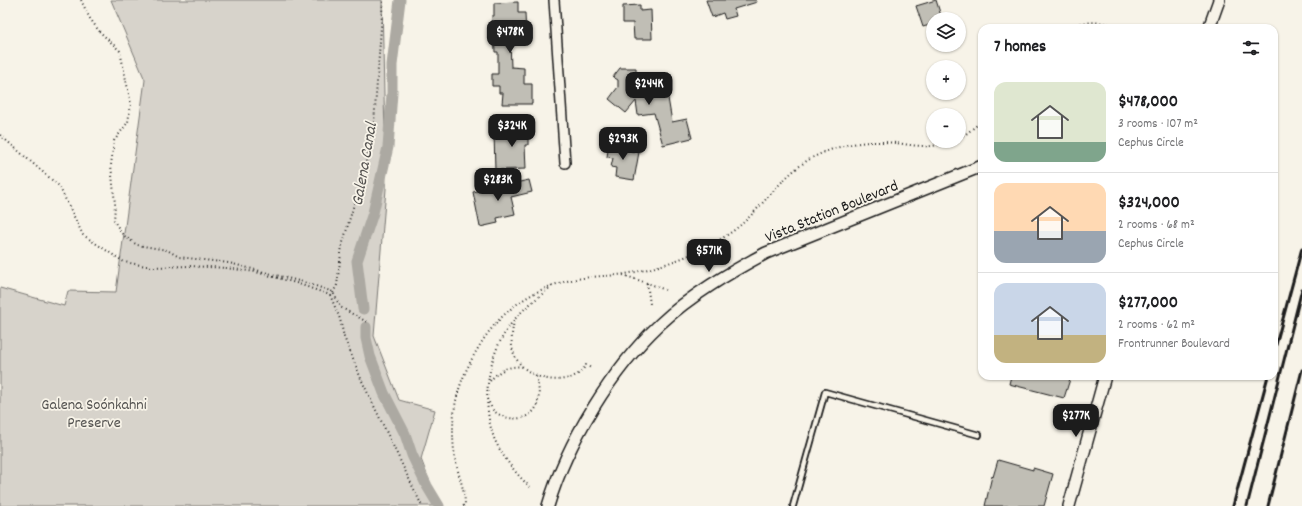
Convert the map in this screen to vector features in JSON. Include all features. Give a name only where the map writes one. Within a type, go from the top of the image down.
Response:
[{"type":"street","points":[[554,0],[565,163]]},
{"type":"street","points":[[1209,24],[1218,0]]},
{"type":"street","name":"Vista Station Boulevard","points":[[548,506],[552,492],[574,443],[597,403],[635,350],[660,324],[686,302],[736,269],[766,253],[978,168]]},
{"type":"street","points":[[1069,506],[1104,380]]},
{"type":"lane","points":[[793,506],[825,392],[979,435]]},
{"type":"path","points":[[81,0],[89,17],[99,31],[120,51],[131,104],[128,122],[114,141],[111,165],[115,204],[114,221],[123,235],[137,245],[167,250],[179,257],[229,263],[307,283],[333,292],[340,307],[367,322]]},
{"type":"path","points":[[330,295],[337,285],[342,246],[366,162],[374,123],[383,0]]},
{"type":"path","points":[[1078,24],[1086,22],[1104,22],[1112,24]]},
{"type":"path","points":[[966,134],[978,124]]},
{"type":"path","points":[[0,135],[59,186],[84,235],[124,262],[152,267],[191,266],[226,268],[256,272],[296,283],[330,295],[340,318],[344,337],[362,381],[422,506]]},
{"type":"path","points":[[463,506],[465,505],[465,498],[456,463],[454,438],[454,414],[456,399],[467,368],[483,340],[494,325],[515,306],[538,290],[553,285],[582,278],[639,271],[675,261],[695,252],[720,239],[743,223],[792,172],[810,159],[834,149],[862,142],[883,142],[926,146]]},
{"type":"path","points":[[620,274],[665,290]]},
{"type":"path","points":[[647,283],[650,304]]},
{"type":"path","points":[[530,487],[509,464],[494,439],[488,415],[486,397],[495,356],[503,337],[514,320],[527,306],[553,285]]},
{"type":"path","points":[[514,320],[512,344],[519,364],[539,378],[553,380],[568,378],[578,373],[586,365],[591,368]]},
{"type":"path","points":[[489,382],[495,374],[505,369],[524,367]]},
{"type":"path","points":[[486,397],[493,410],[503,417],[509,419],[522,418],[534,410],[538,402],[539,387],[536,375]]},
{"type":"green space","name":"Galena Soónkahni Preserve","points":[[111,0],[382,0],[386,189],[374,336],[399,400],[435,410],[421,459],[439,506],[0,506],[0,288],[64,306],[68,291],[116,292],[145,80]]},
{"type":"building","points":[[706,0],[756,0],[757,2],[734,9],[736,16],[725,19],[723,13],[712,17]]},
{"type":"building","points":[[936,0],[940,12],[926,12],[926,26],[923,27],[916,6]]},
{"type":"building","points":[[518,2],[518,13],[525,13],[526,40],[510,41],[511,67],[524,68],[524,84],[532,84],[532,104],[502,104],[503,93],[499,93],[499,86],[492,86],[492,74],[498,74],[498,52],[495,52],[492,16],[494,16],[494,3]]},
{"type":"building","points":[[640,5],[640,11],[651,10],[652,39],[634,39],[633,23],[623,23],[623,6]]},
{"type":"building","points":[[620,68],[636,68],[636,78],[643,78],[643,95],[667,92],[672,122],[687,119],[692,138],[663,145],[654,113],[638,115],[636,101],[626,113],[609,99],[618,87],[618,80],[613,77]]},
{"type":"building","points":[[528,122],[528,145],[525,145],[526,169],[495,170],[494,133],[512,133],[511,123]]},
{"type":"building","points":[[609,143],[632,146],[631,151],[639,152],[634,180],[615,177],[616,168],[611,167],[613,158],[607,157]]},
{"type":"building","points":[[529,180],[532,192],[511,197],[515,214],[497,218],[498,223],[480,227],[473,192]]},
{"type":"building","points":[[1010,380],[1070,380],[1064,398],[1009,384]]},
{"type":"building","points":[[998,460],[1053,474],[1044,506],[985,506],[992,476],[993,477]]},
{"type":"waterway","name":"Galena Canal","points":[[363,309],[357,261],[373,213],[388,147],[392,93],[392,65],[400,0]]},
{"type":"waterway","name":"Galena Canal","points":[[366,327],[366,338],[370,356],[384,393],[405,434],[412,455],[427,486],[439,506]]},
{"type":"railway","points":[[1278,337],[1302,248]]},
{"type":"railway","points":[[1247,506],[1302,289]]},
{"type":"railway","points":[[1268,506],[1302,370]]},
{"type":"railway","points":[[1233,506],[1267,380]]}]
